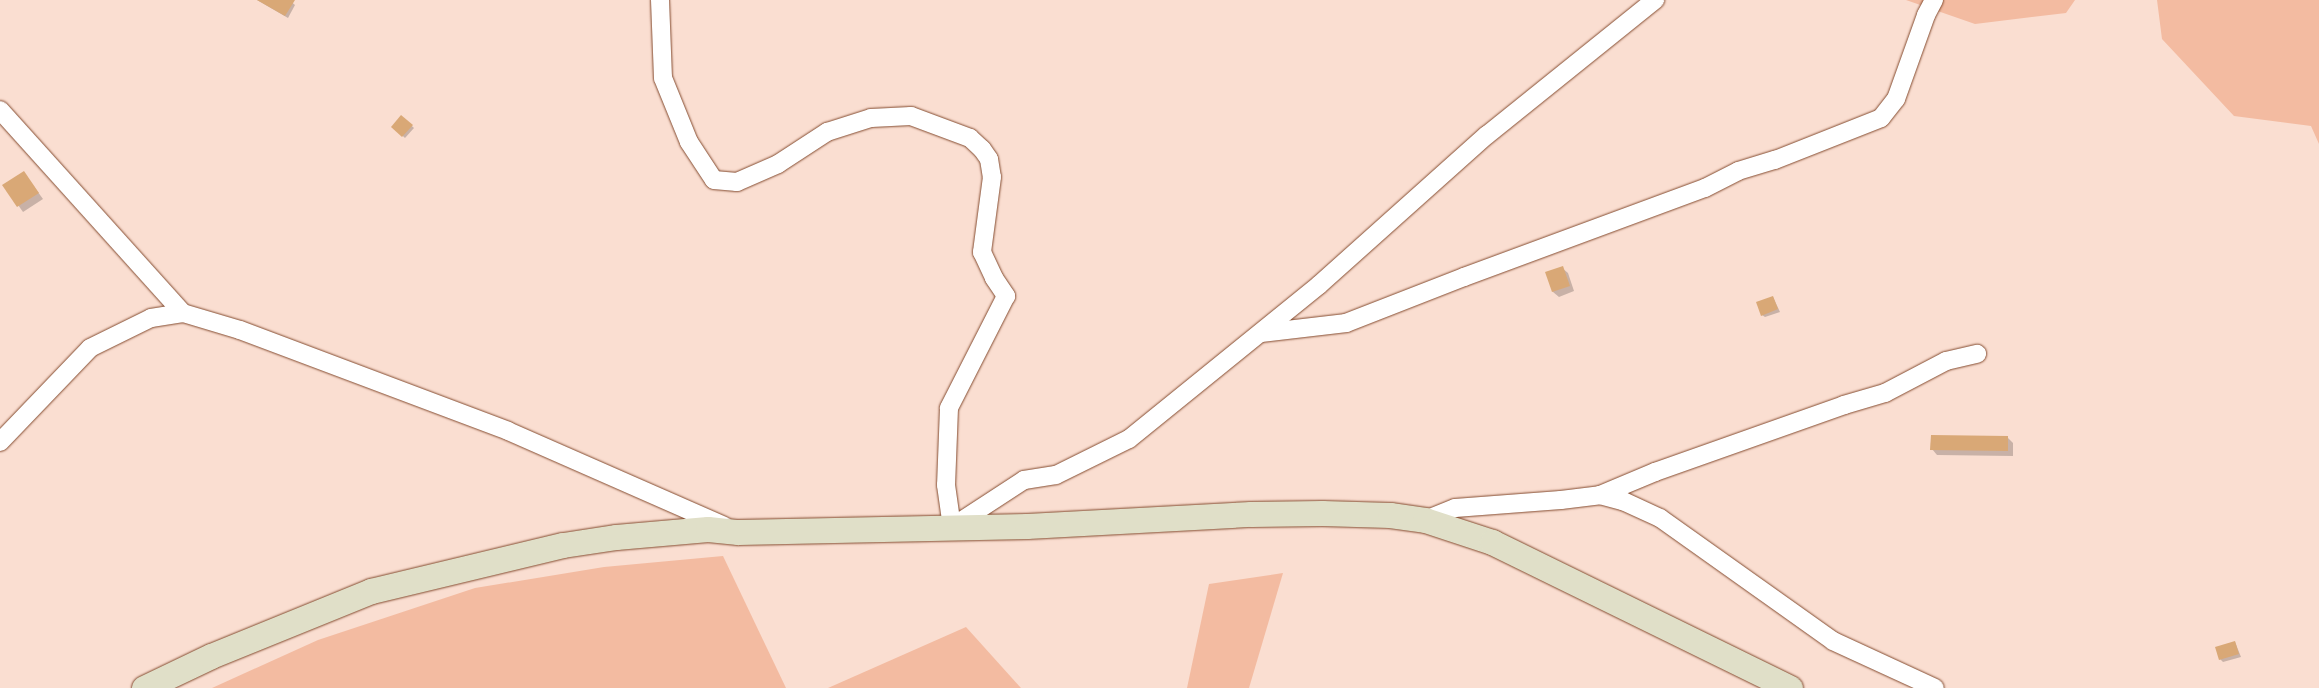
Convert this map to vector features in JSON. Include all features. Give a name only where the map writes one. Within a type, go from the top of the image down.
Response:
[{"type":"main road","points":[[144,688],[211,656],[371,591],[563,545],[616,537],[708,530],[738,532],[952,527],[1322,513],[1390,515],[1424,520],[1492,542],[1790,688]]},
{"type":"street","points":[[660,0],[663,78],[689,142],[714,180],[737,182],[778,164],[827,132],[871,118],[912,116],[970,138],[982,149],[989,159],[992,185],[982,252],[994,278],[1006,296],[949,408],[946,485],[952,527],[1024,480],[1056,475],[1129,439],[1318,285],[1487,135],[1655,0]]},
{"type":"street","points":[[1261,333],[1346,323],[1464,277],[1706,188],[1738,172],[1775,160],[1881,118],[1896,99],[1926,15],[1934,0]]},
{"type":"street","points":[[0,110],[183,313]]},
{"type":"street","points":[[0,442],[90,348],[151,318],[183,313],[240,330],[508,431],[738,532]]},
{"type":"street","points":[[1424,520],[1455,508],[1561,500],[1600,494],[1655,472],[1844,405],[1885,393],[1946,360],[1977,354]]},
{"type":"street","points":[[1600,494],[1623,501],[1660,518],[1833,641],[1935,688]]},
{"type":"shaded area","points":[[1906,0],[2075,0],[2066,13],[1975,24]]},
{"type":"shaded area","points":[[2157,0],[2319,0],[2319,144],[2311,126],[2234,116],[2162,39]]},
{"type":"shaded area","points":[[723,556],[786,688],[212,688],[318,640],[475,588],[604,567]]},
{"type":"shaded area","points":[[1283,573],[1249,688],[1187,688],[1209,584]]},
{"type":"shaded area","points":[[966,627],[1021,688],[828,688]]},
{"type":"building","points":[[257,0],[295,0],[285,16]]},
{"type":"building","points":[[401,115],[413,125],[402,137],[391,127]]},
{"type":"building","points":[[24,171],[39,193],[17,207],[2,185]]},
{"type":"building","points":[[1563,266],[1570,286],[1552,292],[1545,272]]},
{"type":"building","points":[[1773,296],[1778,309],[1761,316],[1756,302]]},
{"type":"building","points":[[1931,435],[2008,436],[2008,451],[1930,450]]},
{"type":"building","points":[[2235,641],[2239,654],[2219,660],[2215,647]]}]
